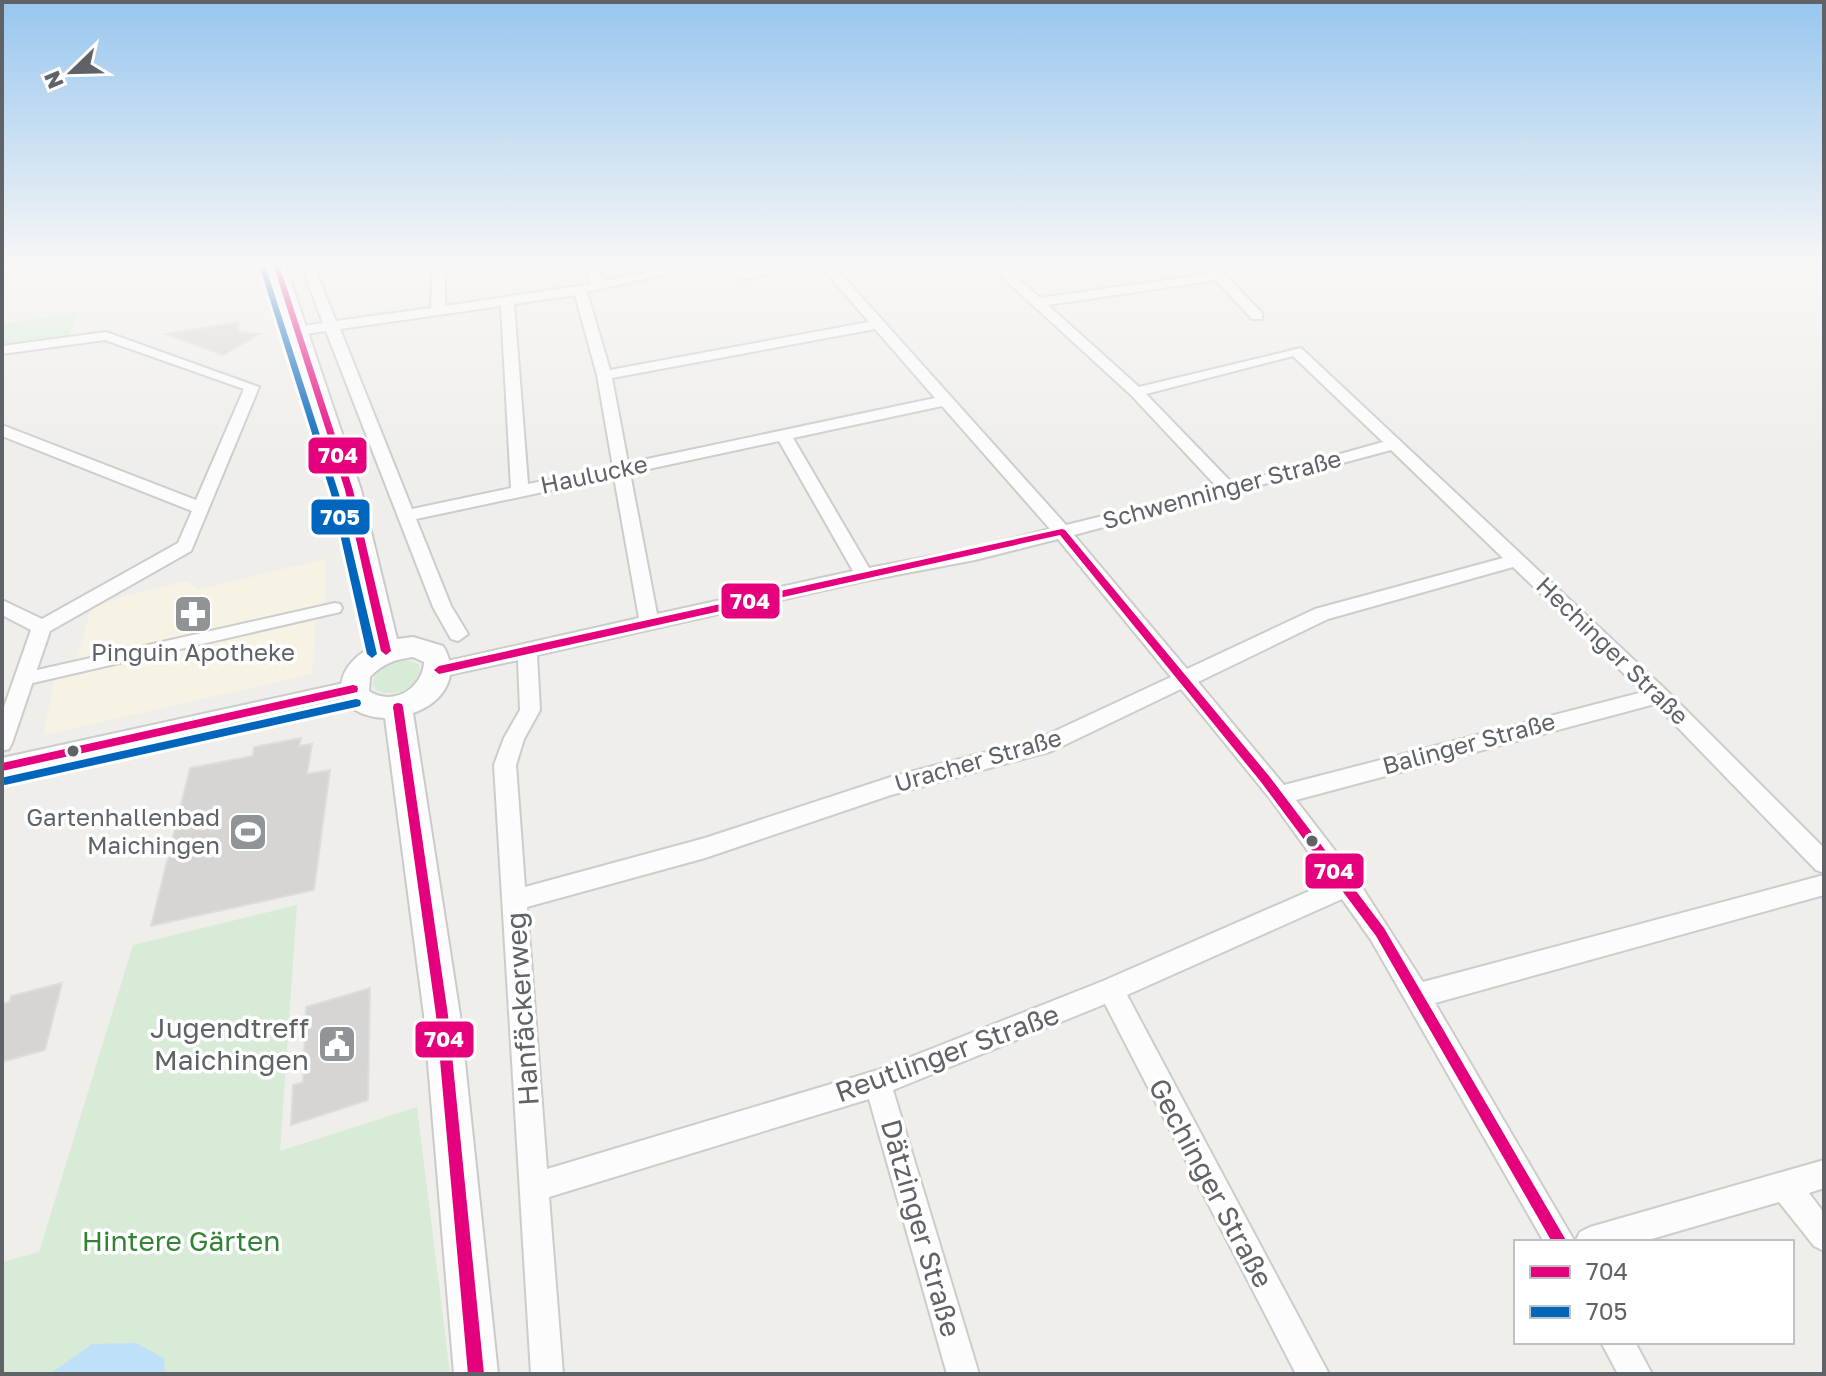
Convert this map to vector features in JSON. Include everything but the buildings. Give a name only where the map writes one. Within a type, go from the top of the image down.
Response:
[{"type":"main road","points":[[298,331],[349,490],[386,651]]},
{"type":"main road","points":[[399,648],[424,649],[433,653],[439,670],[427,692],[398,707],[373,708],[356,697],[353,689],[366,664],[386,651],[399,648]]},
{"type":"main road","points":[[398,707],[442,1015],[476,1374]]},
{"type":"street","points":[[298,331],[312,328]]},
{"type":"street","points":[[330,328],[442,607],[458,634]]},
{"type":"street","points":[[509,328],[520,491]]},
{"type":"street","points":[[591,328],[604,375],[623,469],[649,622]]},
{"type":"street","points":[[604,375],[859,328]]},
{"type":"street","points":[[880,328],[1062,532],[1280,795],[1348,885],[1380,932],[1559,1240]]},
{"type":"street","points":[[1064,328],[1136,392],[1230,490]]},
{"type":"street","points":[[2,350],[106,336],[252,387],[185,547],[42,627],[2,743]]},
{"type":"street","name":"Hechinger Straße","points":[[1136,392],[1296,351],[1659,695],[1824,863]]},
{"type":"street","name":"Haulucke","points":[[405,516],[944,401]]},
{"type":"street","points":[[2,430],[202,509]]},
{"type":"street","points":[[784,436],[864,575]]},
{"type":"street","name":"Schwenninger Straße","points":[[439,670],[864,575],[975,554],[1230,490],[1394,444]]},
{"type":"street","name":"Uracher Straße","points":[[515,900],[705,848],[891,786],[1045,745],[1322,614],[1518,560]]},
{"type":"street","points":[[2,607],[42,627]]},
{"type":"street","points":[[24,679],[335,608]]},
{"type":"street","name":"Hanfäckerweg","points":[[527,649],[530,710],[514,738],[505,765],[547,1374]]},
{"type":"street","points":[[2,767],[353,689]]},
{"type":"street","name":"Balinger Straße","points":[[1280,795],[1659,695]]},
{"type":"street","name":"Reutlinger Straße","points":[[534,1187],[878,1083],[1111,990],[1348,885]]},
{"type":"street","points":[[1417,996],[1824,885]]},
{"type":"street","name":"Gechinger Straße","points":[[1111,990],[1313,1374]]},
{"type":"street","name":"Dätzinger Straße","points":[[878,1083],[963,1374]]},
{"type":"street","points":[[1597,1240],[1824,1174]]},
{"type":"street","points":[[1785,1186],[1824,1236]]},
{"type":"street","points":[[1618,1344],[1636,1374]]},
{"type":"shaded area","points":[[325,559],[325,604],[317,605],[312,674],[43,735],[58,664],[77,659],[91,609],[125,596],[188,581],[197,590]]},
{"type":"green space","points":[[2,328],[72,328],[68,337],[2,346]]},
{"type":"green space","points":[[403,659],[419,664],[420,677],[400,692],[376,690],[373,685],[379,670]]},
{"type":"green space","name":"Hintere Gärten","points":[[297,905],[280,1151],[417,1107],[450,1374],[2,1374],[2,1262],[39,1252],[133,945]]},
{"type":"water","points":[[136,1343],[164,1358],[165,1374],[50,1374],[92,1344]]},
{"type":"transit line","name":"705","points":[[282,328],[335,494],[372,654]]},
{"type":"transit line","name":"704","points":[[297,328],[349,490],[386,651]]},
{"type":"transit line","name":"704","points":[[1062,532],[1265,779],[1380,932],[1559,1240]]},
{"type":"transit line","name":"704","points":[[439,670],[1062,532]]},
{"type":"transit line","name":"704","points":[[2,767],[353,689]]},
{"type":"transit line","name":"705","points":[[5,781],[356,703]]},
{"type":"transit line","name":"704","points":[[398,707],[442,1015],[476,1374]]},
{"type":"place","name":"Pinguin Apotheke","points":[[193,614]]},
{"type":"place","name":"Gartenhallenbad Maichingen","points":[[248,832]]},
{"type":"place","name":"Jugendtreff Maichingen","points":[[337,1044]]}]
